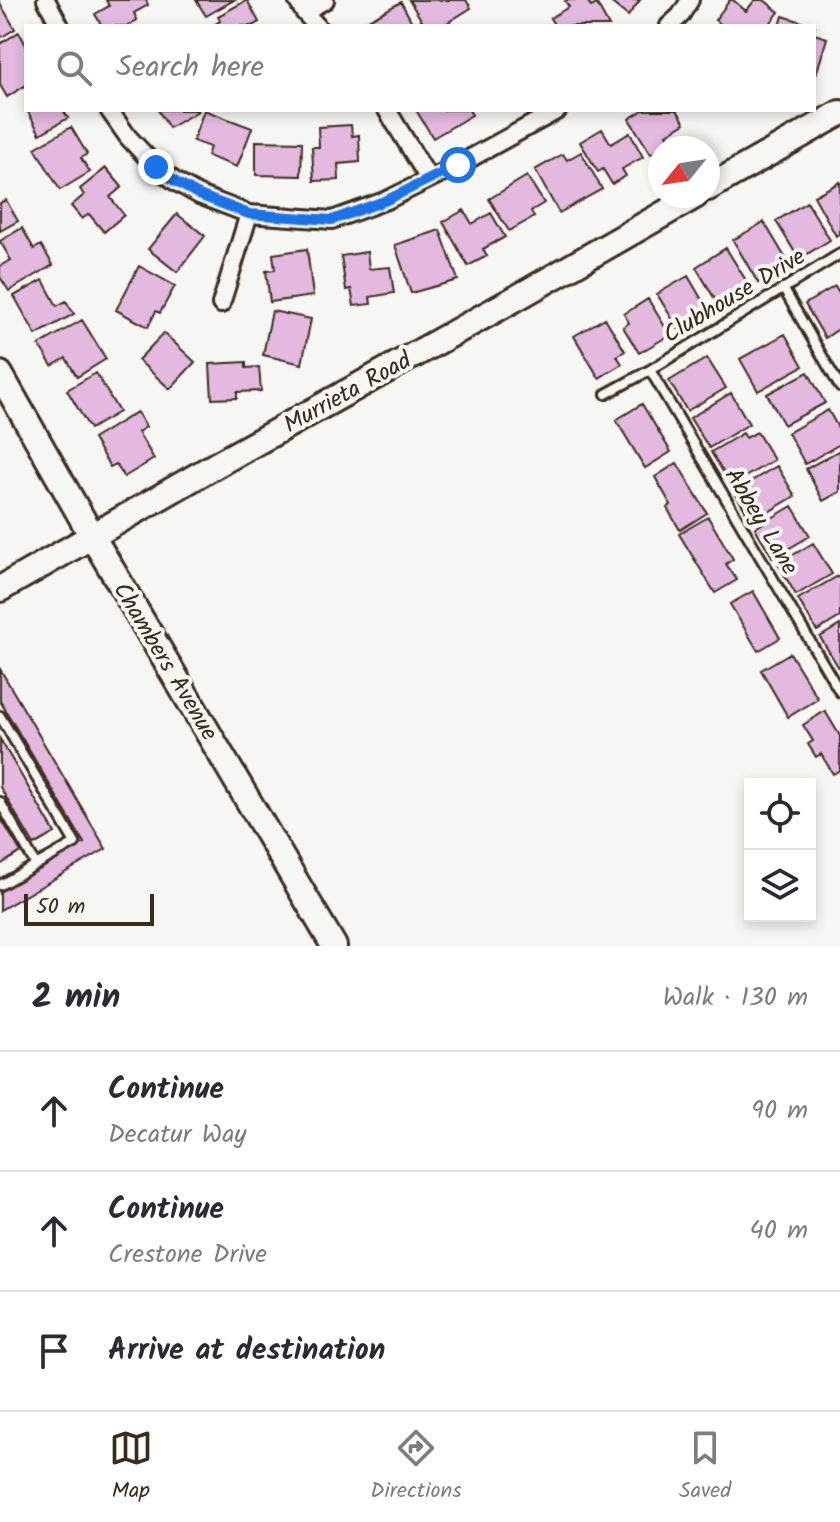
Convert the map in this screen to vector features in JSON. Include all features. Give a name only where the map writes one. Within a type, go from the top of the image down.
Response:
[{"type":"main road","points":[[720,181],[840,113]]},
{"type":"main road","name":"Murrieta Road","points":[[0,589],[674,208]]},
{"type":"main road","name":"Chambers Avenue","points":[[0,374],[334,946]]},
{"type":"street","points":[[46,0],[59,24]]},
{"type":"street","points":[[315,24],[301,6],[325,0]]},
{"type":"street","points":[[671,24],[690,0]]},
{"type":"street","points":[[110,112],[128,137],[156,167],[199,195],[249,214],[332,220],[387,200],[554,112]]},
{"type":"street","points":[[388,112],[429,179]]},
{"type":"street","points":[[221,304],[249,214]]},
{"type":"lane","name":"Clubhouse Drive","points":[[606,394],[840,254]]},
{"type":"lane","points":[[783,288],[840,387]]},
{"type":"lane","name":"Abbey Lane","points":[[650,370],[840,692]]},
{"type":"lane","points":[[0,716],[75,843],[0,884]]},
{"type":"lane","points":[[0,802],[36,865]]},
{"type":"building","points":[[106,0],[146,0],[148,5],[134,13],[137,20],[130,24],[101,24],[95,14],[109,6]]},
{"type":"building","points":[[196,0],[234,0],[206,16]]},
{"type":"building","points":[[247,0],[259,22],[215,24],[220,21],[218,16]]},
{"type":"building","points":[[409,0],[466,0],[471,8],[446,24],[424,24]]},
{"type":"building","points":[[587,0],[591,7],[597,4],[608,24],[554,24],[550,18],[569,7],[565,1]]},
{"type":"building","points":[[608,0],[640,0],[628,16]]},
{"type":"building","points":[[730,0],[746,11],[755,0],[764,0],[779,12],[770,24],[720,24],[715,20]]},
{"type":"building","points":[[401,2],[413,24],[361,24]]},
{"type":"building","points":[[0,3],[15,29],[0,38]]},
{"type":"building","points":[[783,16],[809,24],[781,24]]},
{"type":"building","points":[[19,32],[24,41],[24,86],[7,97],[0,85],[0,44]]},
{"type":"building","points":[[816,35],[827,38],[816,75]]},
{"type":"building","points":[[28,112],[64,112],[68,118],[40,134]]},
{"type":"building","points":[[159,112],[196,112],[169,128]]},
{"type":"building","points":[[203,112],[252,128],[237,167],[207,156],[210,147],[193,141]]},
{"type":"building","points":[[417,112],[470,112],[472,115],[433,138]]},
{"type":"building","points":[[640,112],[678,112],[685,123],[667,134],[668,136],[648,136],[648,149],[629,119]]},
{"type":"building","points":[[351,125],[352,136],[359,135],[360,162],[338,164],[339,180],[314,181],[312,147],[319,147],[318,127]]},
{"type":"building","points":[[71,127],[87,154],[81,158],[90,172],[60,190],[35,148]]},
{"type":"building","points":[[602,129],[611,144],[630,133],[643,157],[622,169],[626,176],[612,184],[603,169],[598,172],[580,142]]},
{"type":"building","points":[[256,141],[302,142],[301,176],[256,175]]},
{"type":"building","points":[[581,152],[602,189],[559,213],[535,170],[563,154],[567,160]]},
{"type":"building","points":[[106,168],[122,187],[110,197],[124,215],[104,232],[89,214],[82,219],[71,206],[84,195],[80,189]]},
{"type":"building","points":[[527,176],[544,203],[531,211],[534,217],[509,231],[489,199]]},
{"type":"building","points":[[840,182],[840,234],[836,236],[814,196]]},
{"type":"building","points":[[6,200],[18,221],[0,231],[0,203]]},
{"type":"building","points":[[807,202],[830,240],[799,259],[776,221]]},
{"type":"building","points":[[464,210],[472,224],[491,213],[505,237],[483,249],[487,256],[468,266],[443,222]]},
{"type":"building","points":[[177,214],[205,236],[177,272],[148,249]]},
{"type":"building","points":[[764,222],[789,264],[758,283],[733,240]]},
{"type":"building","points":[[22,228],[34,249],[41,245],[53,265],[9,291],[0,277],[0,266],[11,260],[0,241]]},
{"type":"building","points":[[440,230],[458,280],[411,293],[395,245]]},
{"type":"building","points":[[726,248],[750,287],[719,306],[696,267]]},
{"type":"building","points":[[307,249],[313,296],[270,302],[266,271],[275,270],[273,254]]},
{"type":"building","points":[[367,252],[369,269],[390,267],[394,293],[370,297],[371,304],[354,306],[351,289],[346,290],[341,256]]},
{"type":"building","points":[[139,266],[175,286],[148,327],[116,310]]},
{"type":"building","points":[[688,276],[709,312],[679,330],[657,294]]},
{"type":"building","points":[[43,280],[57,306],[66,301],[74,314],[36,335],[14,296]]},
{"type":"building","points":[[835,286],[840,294],[840,328],[825,338],[805,304]]},
{"type":"building","points":[[648,299],[670,335],[639,353],[623,327],[629,323],[624,314]]},
{"type":"building","points":[[272,311],[311,319],[302,364],[263,355]]},
{"type":"building","points":[[605,318],[625,351],[617,356],[622,364],[599,378],[574,336]]},
{"type":"building","points":[[82,320],[106,359],[77,377],[66,358],[52,366],[39,345]]},
{"type":"building","points":[[164,333],[195,362],[170,389],[138,360]]},
{"type":"building","points":[[785,334],[803,366],[758,391],[740,359]]},
{"type":"building","points":[[707,358],[726,388],[687,411],[669,381]]},
{"type":"building","points":[[246,362],[246,368],[259,367],[261,391],[237,392],[237,398],[212,399],[210,364]]},
{"type":"building","points":[[808,372],[825,403],[784,425],[767,394]]},
{"type":"building","points":[[96,373],[119,412],[90,429],[67,390]]},
{"type":"building","points":[[731,393],[749,424],[709,448],[690,418]]},
{"type":"building","points":[[642,404],[671,452],[645,468],[616,420]]},
{"type":"building","points":[[828,410],[840,431],[840,444],[805,464],[788,433]]},
{"type":"building","points":[[137,412],[146,427],[138,432],[154,459],[124,477],[116,464],[110,467],[93,439]]},
{"type":"building","points":[[757,432],[774,460],[731,485],[711,452],[743,433],[746,438]]},
{"type":"building","points":[[840,450],[840,492],[823,501],[806,469]]},
{"type":"building","points":[[677,463],[707,513],[680,530],[667,508],[671,505],[655,477]]},
{"type":"building","points":[[777,466],[795,496],[752,522],[734,491]]},
{"type":"building","points":[[792,506],[810,536],[773,558],[755,528]]},
{"type":"building","points":[[708,517],[733,559],[726,564],[737,580],[715,593],[679,534]]},
{"type":"building","points":[[813,543],[832,574],[796,595],[778,564]]},
{"type":"building","points":[[838,576],[840,617],[817,631],[798,599]]},
{"type":"building","points":[[753,591],[780,638],[758,651],[730,604]]},
{"type":"building","points":[[840,625],[840,667],[839,668],[820,637]]},
{"type":"building","points":[[790,653],[818,699],[788,717],[761,670]]},
{"type":"building","points":[[0,669],[106,849],[0,910],[0,891],[84,843],[0,701]]},
{"type":"building","points":[[825,711],[840,736],[840,770],[833,774],[821,754],[816,757],[808,744],[813,741],[803,725]]},
{"type":"building","points":[[0,739],[55,833],[34,845],[0,787]]},
{"type":"building","points":[[0,817],[21,852],[0,865]]},
{"type":"route","points":[[156,167],[199,195],[249,214],[332,220],[387,200],[458,165]]}]
